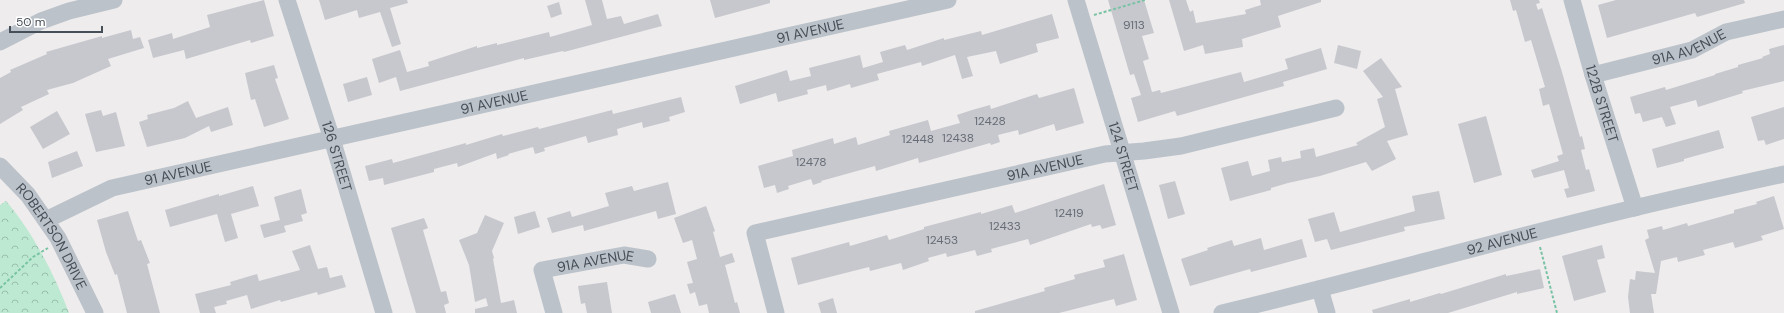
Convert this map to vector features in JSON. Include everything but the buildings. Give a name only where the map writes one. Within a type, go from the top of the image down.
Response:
[{"type":"street","points":[[0,42],[41,21],[69,11],[114,0]]},
{"type":"street","name":"126 STREET","points":[[287,0],[332,139],[384,313]]},
{"type":"street","name":"91 AVENUE","points":[[46,220],[112,188],[948,0]]},
{"type":"street","name":"124 STREET","points":[[1076,0],[1171,313]]},
{"type":"street","name":"122B STREET","points":[[1572,0],[1593,75],[1635,208]]},
{"type":"street","name":"91A AVENUE","points":[[1593,75],[1692,50],[1726,32],[1784,19]]},
{"type":"street","name":"91A AVENUE","points":[[776,313],[755,233],[1105,154],[1181,146],[1336,108]]},
{"type":"street","name":"ROBERTSON DRIVE","points":[[0,166],[28,195],[58,238],[94,313]]},
{"type":"street","name":"92 AVENUE","points":[[1222,313],[1635,208],[1784,174]]},
{"type":"street","name":"91A AVENUE","points":[[554,313],[542,270],[624,255],[648,259]]},
{"type":"street","points":[[1320,289],[1327,313]]},
{"type":"path","points":[[1091,16],[1145,0]]},
{"type":"path","points":[[0,288],[33,257],[51,245]]},
{"type":"path","points":[[1540,247],[1557,313]]},
{"type":"green space","points":[[6,201],[25,226],[50,268],[69,313],[0,313],[0,205]]}]
